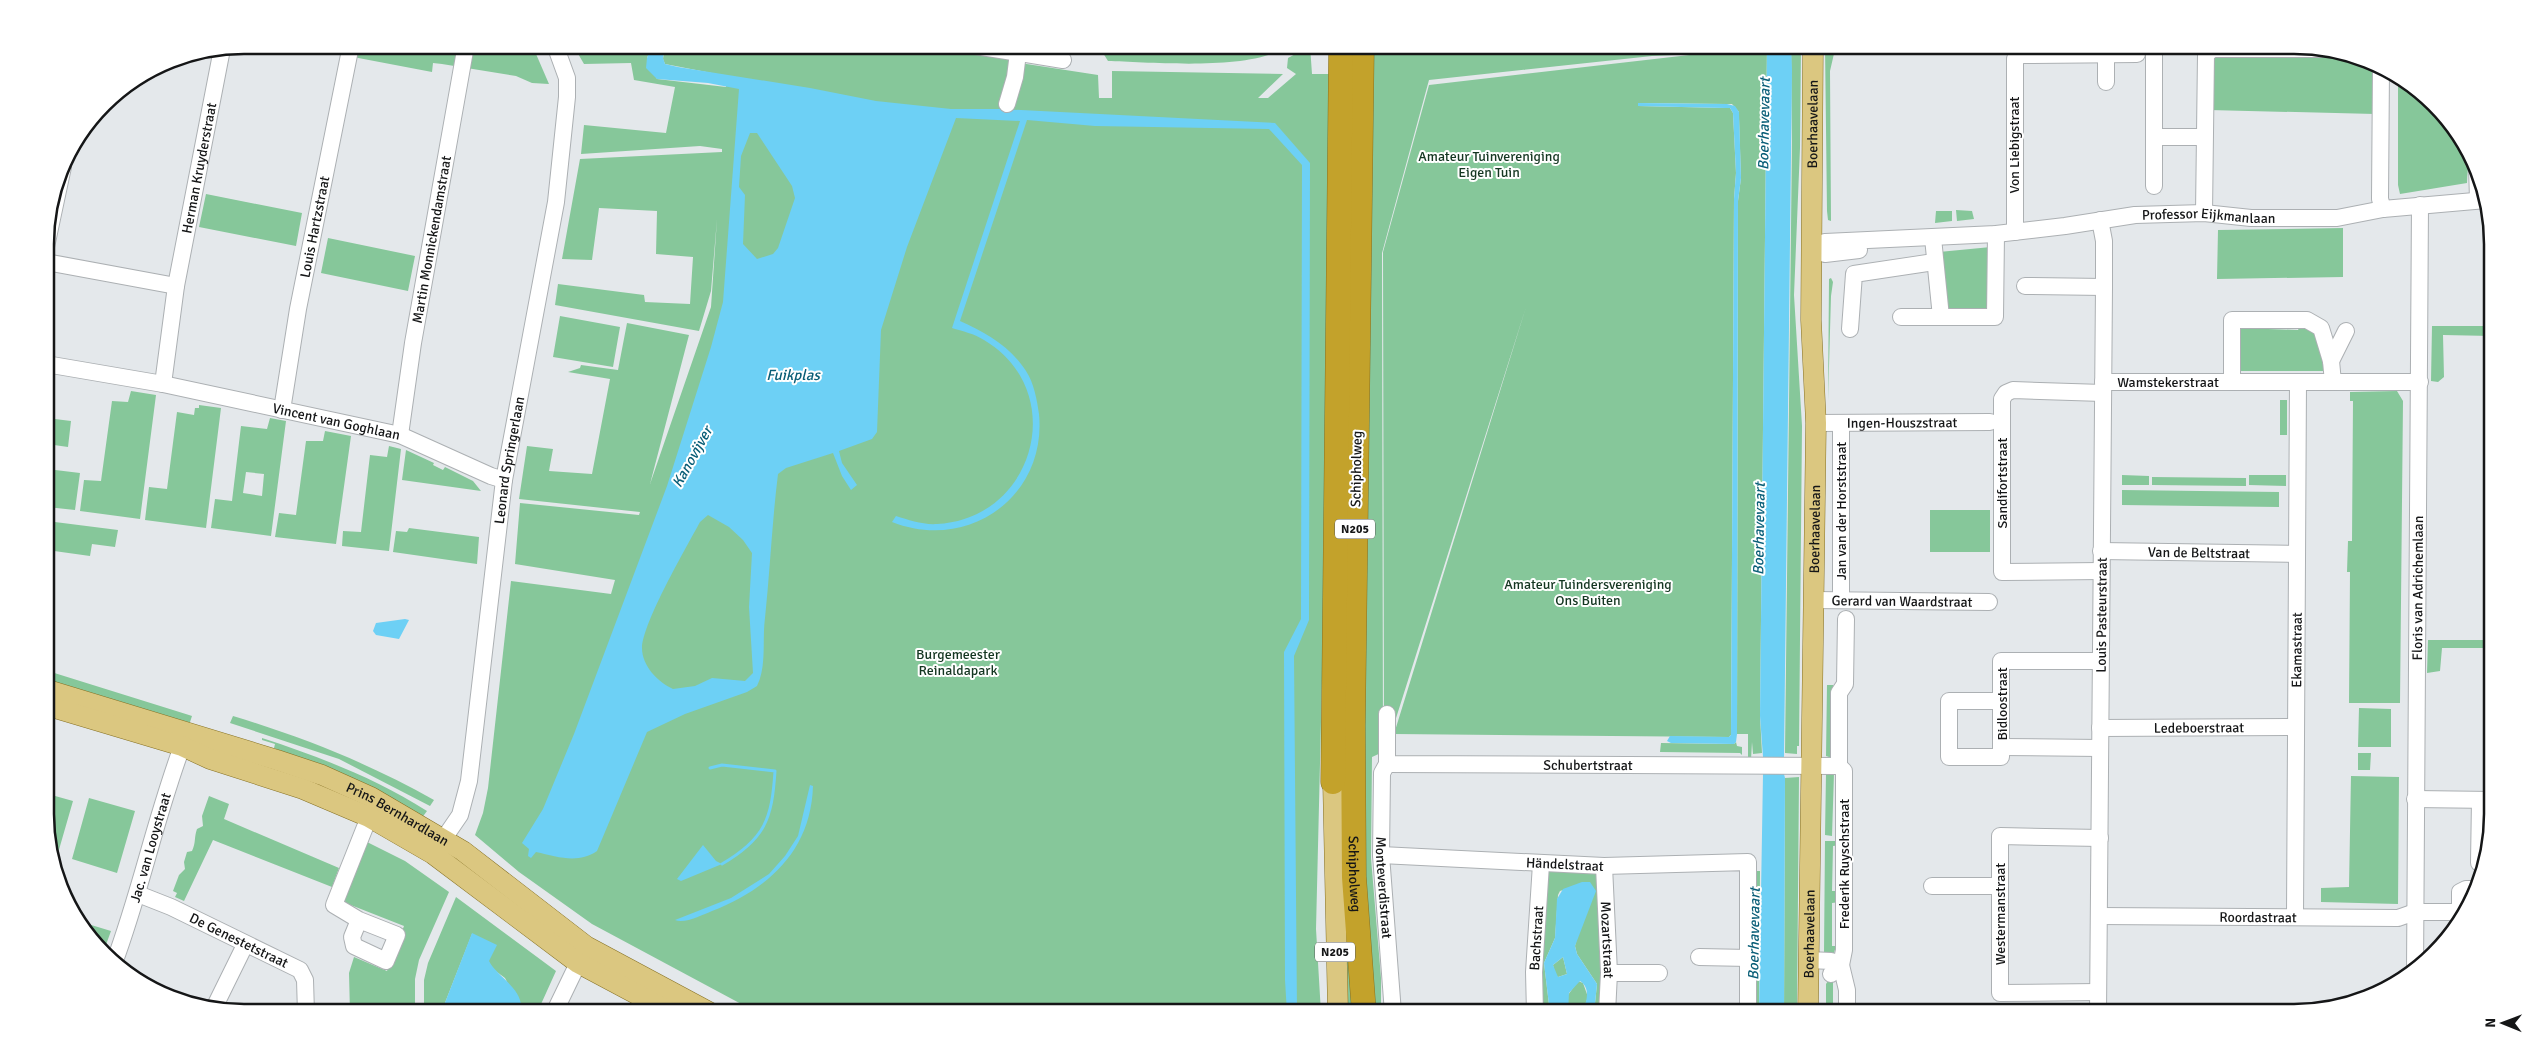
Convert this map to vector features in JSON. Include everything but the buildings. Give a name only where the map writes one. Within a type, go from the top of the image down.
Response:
[{"type":"highway","name":"Schipholweg","points":[[1332,782],[1341,54]]},
{"type":"highway","name":"Schipholweg","points":[[1362,54],[1353,726],[1354,877],[1363,1004]]},
{"type":"main road","name":"Boerhaavelaan","points":[[1813,54],[1821,248]]},
{"type":"main road","name":"Boerhaavelaan","points":[[1819,1004],[1825,965],[1815,766],[1826,600],[1827,423],[1811,320],[1821,248],[1823,54]]},
{"type":"main road","name":"Prins Bernhardlaan","points":[[54,692],[185,739],[210,759],[303,789],[438,846]]},
{"type":"main road","name":"Prins Bernhardlaan","points":[[54,707],[322,775],[371,797],[582,954],[658,1004]]},
{"type":"main road","name":"Schipholweg","points":[[1332,782],[1338,1004]]},
{"type":"main road","name":"Prins Bernhardlaan","points":[[582,954],[691,1004]]},
{"type":"main road","name":"Boerhaavelaan","points":[[1811,1004],[1825,965]]},
{"type":"street","name":"Louis Hartzstraat","points":[[282,410],[298,309],[349,54]]},
{"type":"street","name":"Martin Monnickendamstraat","points":[[400,435],[413,343],[464,54]]},
{"type":"street","name":"Leonard Springerlaan","points":[[438,846],[460,816],[470,781],[504,480],[556,202],[567,97],[567,78],[558,54]]},
{"type":"street","points":[[1007,104],[1015,77],[1017,54]]},
{"type":"street","points":[[1038,54],[1063,60]]},
{"type":"street","name":"Von Liebigstraat","points":[[2015,232],[2014,59],[2021,54],[2106,54]]},
{"type":"street","points":[[2106,82],[2106,54],[2137,54]]},
{"type":"street","points":[[2154,54],[2154,186]]},
{"type":"street","points":[[2204,213],[2206,54]]},
{"type":"street","name":"Herman Kruyderstraat","points":[[176,286],[221,55]]},
{"type":"street","points":[[2381,75],[2380,199],[2383,209]]},
{"type":"street","points":[[2154,137],[2204,137]]},
{"type":"street","name":"Professor Eijkmanlaan","points":[[1821,248],[1919,236],[1933,238],[2015,232],[2134,215],[2204,213],[2251,218],[2337,218],[2383,209],[2479,200]]},
{"type":"street","name":"Floris van Adrichemlaan","points":[[2415,961],[2420,205]]},
{"type":"street","name":"Louis Pasteurstraat","points":[[2098,1004],[2104,287],[2104,241],[2100,220]]},
{"type":"street","points":[[1901,316],[1995,317],[1996,234]]},
{"type":"street","points":[[1933,238],[1941,317]]},
{"type":"street","points":[[1850,329],[1854,274],[1934,262]]},
{"type":"street","points":[[54,263],[176,286],[163,384]]},
{"type":"street","points":[[2025,286],[2104,287]]},
{"type":"street","name":"Wamstekerstraat","points":[[2232,382],[2232,320],[2307,320],[2321,328],[2331,361],[2333,382]]},
{"type":"street","points":[[2331,361],[2346,332]]},
{"type":"street","name":"Vincent van Goghlaan","points":[[54,365],[163,384],[400,435],[504,480]]},
{"type":"street","name":"Wamstekerstraat","points":[[2103,388],[2232,382],[2420,382]]},
{"type":"street","name":"Ekamastraat","points":[[2295,916],[2298,382]]},
{"type":"street","name":"Sandifortstraat","points":[[2101,571],[2002,572],[2002,399],[2006,393],[2013,390],[2103,388]]},
{"type":"street","name":"Ingen-Houszstraat","points":[[1827,423],[1990,422]]},
{"type":"street","name":"Jan van der Horststraat","points":[[1826,600],[1827,423]]},
{"type":"street","name":"Van de Beltstraat","points":[[2101,551],[2297,554]]},
{"type":"street","name":"Gerard van Waardstraat","points":[[1826,600],[1990,602]]},
{"type":"street","points":[[1815,766],[1840,693],[1846,684],[1846,619]]},
{"type":"street","name":"Bidloostraat","points":[[2100,661],[2001,661],[2001,747],[2100,748]]},
{"type":"street","points":[[2001,701],[1949,701],[1949,757],[2001,757],[2001,747]]},
{"type":"street","points":[[1387,714],[1387,764]]},
{"type":"street","name":"Ledeboerstraat","points":[[2100,728],[2296,727]]},
{"type":"street","name":"Jac. van Looystraat","points":[[117,955],[138,894],[172,773],[185,739]]},
{"type":"street","name":"Schubertstraat","points":[[1387,764],[1815,766]]},
{"type":"street","name":"Monteverdistraat","points":[[1387,764],[1382,773],[1381,856],[1392,1004]]},
{"type":"street","points":[[2415,799],[2484,800]]},
{"type":"street","points":[[359,920],[334,905],[369,817]]},
{"type":"street","points":[[2482,845],[2484,827]]},
{"type":"street","name":"Westermanstraat","points":[[2098,992],[2000,993],[2000,836],[2100,838]]},
{"type":"street","name":"Händelstraat","points":[[1381,856],[1604,866],[1748,862],[1749,958]]},
{"type":"street","name":"Bachstraat","points":[[1535,1004],[1534,972],[1541,864]]},
{"type":"street","name":"Mozartstraat","points":[[1604,866],[1609,973],[1607,1004]]},
{"type":"street","points":[[1932,886],[2000,886]]},
{"type":"street","points":[[2461,905],[2460,892],[2469,889]]},
{"type":"street","name":"De Genestetstraat","points":[[138,894],[171,907],[300,970],[305,980],[306,1004]]},
{"type":"street","name":"Roordastraat","points":[[2099,916],[2398,918],[2415,912],[2457,912]]},
{"type":"street","points":[[217,1003],[245,944]]},
{"type":"street","points":[[558,1004],[582,954]]},
{"type":"street","points":[[1698,958],[1749,958],[1748,1004]]},
{"type":"street","points":[[1825,965],[1847,990],[1847,1004]]},
{"type":"street","points":[[1609,973],[1659,973]]},
{"type":"green space","points":[[337,54],[536,54],[549,84],[532,83],[516,76],[433,63],[432,72]]},
{"type":"green space","name":"Burgemeester Reinaldapark","points":[[578,54],[649,54],[647,58],[657,79],[726,87],[727,76],[665,64],[664,54],[990,54],[1003,56],[1020,63],[1098,75],[1099,98],[1112,98],[1112,71],[1283,74],[1258,98],[1268,98],[1296,74],[1287,68],[1288,58],[1295,54],[1311,54],[1312,74],[1331,74],[1326,515],[1316,929],[1320,1004],[741,1004],[592,924],[519,872],[475,835],[483,813],[488,788],[511,581],[611,594],[615,580],[515,564],[520,503],[639,515],[640,512],[519,499],[527,446],[553,449],[549,471],[592,474],[610,379],[568,372],[580,368],[581,365],[618,370],[627,323],[689,335],[650,484],[711,307],[717,219],[711,291],[699,331],[555,305],[558,284],[644,295],[645,302],[690,304],[693,257],[656,254],[657,211],[599,208],[592,260],[562,259],[580,159],[722,152],[722,149],[700,146],[581,154],[584,125],[666,133],[675,87],[634,80],[631,63],[584,64]]},
{"type":"green space","points":[[1104,54],[1269,54],[1252,59],[1202,64],[1108,61]]},
{"type":"green space","points":[[1368,54],[1698,54],[1652,56],[1429,80],[1382,253],[1383,752],[1372,757],[1371,858],[1381,978],[1381,1004],[1370,1004],[1363,918]]},
{"type":"green space","points":[[1698,54],[1767,54],[1760,716],[1762,753],[1753,754],[1752,742],[1751,760],[1748,760],[1748,734],[1737,734],[1738,201],[1741,178],[1739,112],[1732,104],[1638,103],[1638,106],[1730,108],[1733,113],[1736,173],[1734,199],[1731,735],[1729,737],[1394,734],[1526,307],[1391,734],[1384,734],[1383,252],[1429,85]]},
{"type":"green space","points":[[1791,54],[1801,54],[1800,148],[1794,295],[1802,426],[1799,746],[1797,746],[1797,754],[1785,753],[1792,141]]},
{"type":"green space","points":[[1825,54],[1834,54],[1830,71],[1831,221],[1828,220]]},
{"type":"green space","points":[[2216,54],[2307,54],[2343,60],[2375,72],[2375,114],[2209,110],[2209,62]]},
{"type":"green space","points":[[2398,85],[2429,109],[2452,138],[2468,166],[2467,183],[2400,194],[2398,185]]},
{"type":"green space","points":[[206,194],[302,213],[296,246],[199,227]]},
{"type":"green space","points":[[1956,210],[1972,211],[1974,219],[1957,221]]},
{"type":"green space","points":[[1936,211],[1952,211],[1952,221],[1935,223]]},
{"type":"green space","points":[[2343,228],[2343,277],[2217,279],[2218,230]]},
{"type":"green space","points":[[328,238],[415,256],[408,291],[321,273]]},
{"type":"green space","points":[[1991,247],[1987,313],[1948,314],[1939,252]]},
{"type":"green space","points":[[1831,278],[1833,282],[1828,401],[1829,279]]},
{"type":"green space","points":[[560,316],[620,327],[613,367],[553,357]]},
{"type":"green space","points":[[2302,322],[2312,326],[2323,358],[2323,371],[2238,371],[2238,331],[2241,328],[2298,330]]},
{"type":"green space","points":[[2432,326],[2484,326],[2484,336],[2443,335],[2444,377],[2438,382],[2431,381]]},
{"type":"green space","points":[[131,391],[156,395],[140,519],[80,511],[84,480],[101,481],[112,401],[128,402]]},
{"type":"green space","points":[[2397,391],[2403,401],[2400,703],[2349,703],[2350,572],[2347,572],[2348,541],[2352,541],[2353,401],[2350,401],[2350,392]]},
{"type":"green space","points":[[2280,400],[2287,400],[2287,435],[2280,435]]},
{"type":"green space","points":[[199,405],[221,408],[206,528],[145,520],[149,487],[167,489],[177,412],[194,415],[195,408],[199,408]]},
{"type":"green space","points":[[270,418],[286,421],[271,536],[211,528],[215,499],[232,501],[241,426],[267,429]],"holes":[[[246,472],[264,474],[262,496],[243,493]]]},
{"type":"green space","points":[[54,419],[71,421],[68,447],[54,445]]},
{"type":"green space","points":[[325,431],[351,436],[336,544],[275,537],[279,513],[296,515],[306,441],[323,441]]},
{"type":"green space","points":[[389,446],[401,449],[389,551],[342,546],[343,531],[361,532],[370,455],[387,457]]},
{"type":"green space","points":[[406,450],[434,463],[433,465],[443,470],[445,467],[473,481],[481,491],[402,480]]},
{"type":"green space","points":[[54,470],[80,473],[75,510],[54,508]]},
{"type":"green space","points":[[2122,475],[2149,476],[2149,485],[2122,485]]},
{"type":"green space","points":[[2249,475],[2286,475],[2286,486],[2249,485]]},
{"type":"green space","points":[[2152,477],[2246,478],[2246,486],[2152,485]]},
{"type":"green space","points":[[2122,490],[2279,492],[2279,507],[2122,505]]},
{"type":"green space","points":[[1930,510],[1990,510],[1990,552],[1930,552]]},
{"type":"green space","points":[[54,522],[118,530],[115,547],[92,544],[90,556],[54,551]]},
{"type":"green space","points":[[409,528],[479,537],[477,564],[393,552],[396,531],[407,532]]},
{"type":"green space","points":[[2428,640],[2484,640],[2484,648],[2442,648],[2440,671],[2427,673]]},
{"type":"green space","points":[[54,673],[192,716],[189,725],[54,684]]},
{"type":"green space","points":[[1827,685],[1833,685],[1832,758],[1826,756]]},
{"type":"green space","points":[[2359,708],[2391,709],[2391,747],[2358,747]]},
{"type":"green space","points":[[233,716],[336,752],[385,774],[434,800],[430,806],[339,759],[230,723]]},
{"type":"green space","points":[[262,738],[347,769],[387,788],[427,811],[421,819],[274,748],[275,744],[262,740]]},
{"type":"green space","points":[[1736,742],[1737,746],[1742,747],[1742,755],[1740,753],[1660,752],[1661,743],[1734,744]]},
{"type":"green space","points":[[2358,753],[2371,753],[2370,770],[2358,770]]},
{"type":"green space","points":[[1834,773],[1832,836],[1825,835],[1826,774]]},
{"type":"green space","points":[[2351,776],[2399,777],[2398,904],[2321,902],[2321,888],[2349,887]]},
{"type":"green space","points":[[1799,777],[1797,1004],[1784,1004],[1785,778]]},
{"type":"green space","points":[[54,796],[73,801],[58,854],[54,827]]},
{"type":"green space","points":[[209,796],[229,804],[224,819],[339,868],[332,887],[213,840],[184,901],[175,897],[177,893],[173,891],[179,875],[185,869],[184,862],[187,852],[192,851],[197,829],[203,826],[202,816]]},
{"type":"green space","points":[[89,798],[135,811],[117,873],[72,859]]},
{"type":"green space","points":[[361,839],[405,861],[449,892],[419,960],[415,979],[415,1004],[350,1004],[349,973],[354,957],[387,971],[404,926],[338,900]]},
{"type":"green space","points":[[1825,841],[1841,841],[1841,845],[1833,846],[1832,891],[1842,891],[1840,902],[1832,903],[1832,946],[1836,946],[1834,953],[1824,952]]},
{"type":"green space","points":[[1548,871],[1598,871],[1603,1004],[1595,1004],[1597,984],[1577,954],[1575,946],[1590,883],[1588,882],[1560,891],[1558,895],[1555,938],[1544,963],[1549,1004],[1540,1004]]},
{"type":"green space","points":[[1753,871],[1760,871],[1759,1004],[1752,1004]]},
{"type":"green space","points":[[456,897],[556,971],[541,1004],[518,1004],[505,978],[493,969],[472,934],[445,1004],[424,1004],[424,980],[428,963]]},
{"type":"green space","points":[[1341,904],[1349,904],[1354,1004],[1346,1004]]},
{"type":"green space","points":[[89,924],[111,931],[106,945]]},
{"type":"green space","points":[[1563,957],[1567,974],[1555,976],[1553,965]]},
{"type":"green space","points":[[1833,980],[1833,1004],[1826,1004],[1826,984],[1828,981]]},
{"type":"green space","points":[[1578,981],[1583,983],[1588,997],[1585,1004],[1568,1004],[1568,995]]},
{"type":"water","name":"Fuikplas","points":[[649,54],[664,54],[665,64],[678,67],[810,88],[876,101],[951,109],[1000,109],[1275,123],[1310,163],[1309,620],[1294,656],[1297,1004],[1286,1004],[1285,980],[1284,652],[1301,619],[1302,165],[1269,129],[1095,126],[1027,120],[960,321],[979,330],[1005,347],[1026,371],[1033,386],[1039,414],[1038,444],[1030,470],[1016,493],[997,510],[974,523],[948,529],[920,529],[892,522],[896,516],[911,521],[932,524],[971,517],[998,500],[1018,477],[1030,449],[1033,419],[1027,390],[1011,362],[984,340],[952,328],[1020,121],[956,118],[907,247],[881,330],[877,432],[872,439],[839,451],[842,463],[857,485],[851,490],[842,476],[833,453],[786,468],[778,474],[764,626],[763,661],[757,686],[747,692],[685,714],[647,732],[597,851],[590,855],[575,858],[536,852],[531,858],[528,856],[529,849],[522,843],[543,809],[574,734],[667,486],[711,347],[723,302],[739,89],[708,83],[657,79],[646,68]],"holes":[[[750,133],[757,133],[792,186],[795,198],[778,248],[773,254],[757,259],[743,244],[745,195],[739,187],[741,156]],[[708,515],[729,527],[743,540],[752,553],[749,607],[753,673],[745,681],[712,678],[695,686],[673,689],[657,678],[648,667],[642,648],[644,636],[657,604],[700,522]]]},
{"type":"water","points":[[1767,54],[1791,54],[1784,757],[1763,757],[1760,716]]},
{"type":"water","points":[[1638,103],[1727,104],[1735,106],[1739,112],[1741,178],[1738,201],[1737,734],[1734,744],[1671,743],[1667,741],[1670,736],[1729,737],[1731,735],[1734,199],[1736,173],[1733,113],[1730,108],[1638,106]]},
{"type":"water","points":[[409,620],[399,639],[376,635],[373,631],[376,623]]},
{"type":"water","points":[[1763,774],[1784,774],[1784,1004],[1759,1004]]},
{"type":"water","points":[[810,785],[813,786],[810,809],[804,830],[795,848],[783,865],[768,879],[732,902],[694,919],[675,920],[731,898],[769,874],[785,856],[798,836]]},
{"type":"water","points":[[703,845],[716,861],[722,864],[681,881],[677,879]]},
{"type":"water","points":[[1582,882],[1590,882],[1596,891],[1575,946],[1577,954],[1597,984],[1595,1004],[1585,1004],[1587,991],[1580,981],[1569,993],[1568,1004],[1549,1004],[1544,963],[1555,938],[1557,899],[1563,889]],"holes":[[[1563,957],[1567,974],[1558,977],[1553,965]]]},
{"type":"water","points":[[472,933],[497,945],[489,961],[515,991],[521,1004],[444,1004]]},
{"type":"waterway","points":[[710,768],[722,765],[775,771],[774,788],[764,826],[748,846],[722,864]]},
{"type":"water label","name":"Boerhavevaart","points":[[1764,124]]},
{"type":"water label","name":"Kanovijver","points":[[692,457]]},
{"type":"water label","name":"Boerhavevaart","points":[[1759,529]]},
{"type":"water label","name":"Boerhavevaart","points":[[1754,934]]},
{"type":"park label","name":"Amateur Tuinvereniging Eigen Tuin","points":[[1489,164]]},
{"type":"park label","name":"Amateur Tuindersvereniging Ons Buiten","points":[[1588,592]]}]
